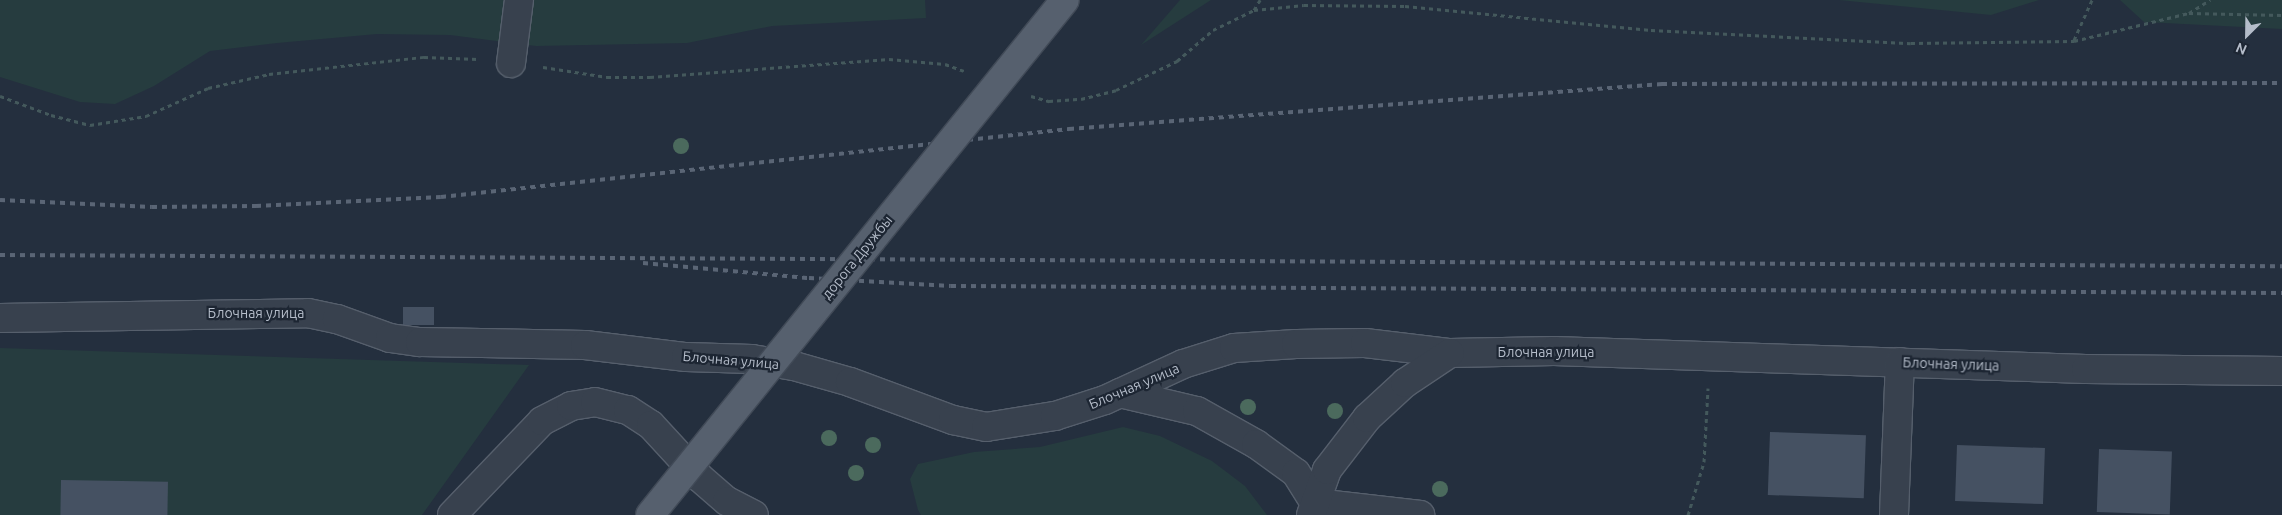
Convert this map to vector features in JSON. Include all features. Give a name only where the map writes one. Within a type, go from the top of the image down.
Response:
[{"type":"main road","name":"дорога Дружбы","points":[[650,515],[1064,0]]},
{"type":"street","points":[[511,62],[519,0]]},
{"type":"street","name":"Блочная улица","points":[[0,318],[308,313],[337,319],[390,338],[420,342],[585,345],[686,357],[752,359],[794,366],[850,382],[952,420],[986,427],[1055,416],[1120,394],[1184,364],[1234,348],[1365,343],[1450,353],[1554,351],[2086,369],[2282,371]]},
{"type":"street","points":[[1313,509],[1328,470],[1367,418],[1405,383],[1450,353]]},
{"type":"street","points":[[1894,515],[1900,362]]},
{"type":"street","points":[[1120,394],[1197,411],[1256,444],[1296,473],[1313,509]]},
{"type":"street","points":[[452,515],[542,421],[571,406],[595,402],[628,410],[651,426],[713,489],[754,515]]},
{"type":"street","points":[[1313,509],[1420,515]]},
{"type":"path","points":[[1254,10],[1260,0]]},
{"type":"path","points":[[2074,41],[2092,0]]},
{"type":"path","points":[[2189,13],[2210,0]]},
{"type":"path","points":[[1025,94],[1049,101],[1081,99],[1116,90],[1177,61],[1213,30],[1254,10],[1304,5],[1405,6],[1651,30],[1911,43],[2074,41],[2189,13],[2282,15]]},
{"type":"path","points":[[0,96],[51,116],[90,125],[146,116],[208,88],[269,74],[424,57],[511,62],[607,77],[650,77],[889,59],[946,64],[969,72]]},
{"type":"path","points":[[1688,515],[1704,462],[1710,356]]},
{"type":"green space","points":[[0,0],[925,0],[926,18],[772,26],[687,43],[536,46],[450,35],[377,34],[277,43],[210,51],[154,86],[115,104],[80,102],[0,77]]},
{"type":"green space","points":[[1180,0],[1211,0],[1141,45]]},
{"type":"green space","points":[[1839,0],[2039,0],[1991,15]]},
{"type":"green space","points":[[2120,0],[2282,0],[2282,29],[2144,22]]},
{"type":"green space","points":[[0,348],[529,365],[422,515],[0,515]]},
{"type":"green space","points":[[1123,427],[1160,436],[1212,461],[1245,486],[1267,515],[921,515],[918,510],[910,479],[918,464],[974,452],[1040,447]]},
{"type":"building","points":[[403,307],[434,307],[434,325],[403,325]]},
{"type":"building","points":[[1770,432],[1866,435],[1864,498],[1768,495]]},
{"type":"building","points":[[1957,445],[2045,448],[2043,504],[1955,501]]},
{"type":"building","points":[[2099,449],[2172,452],[2170,515],[2097,512]]},
{"type":"building","points":[[61,480],[168,482],[167,515],[60,515]]},
{"type":"railway","points":[[0,200],[152,207],[256,206],[441,197],[1069,129],[1662,84],[2282,83]]},
{"type":"railway","points":[[0,255],[2282,266]]},
{"type":"railway","points":[[643,263],[809,278],[951,286],[2282,293]]}]
